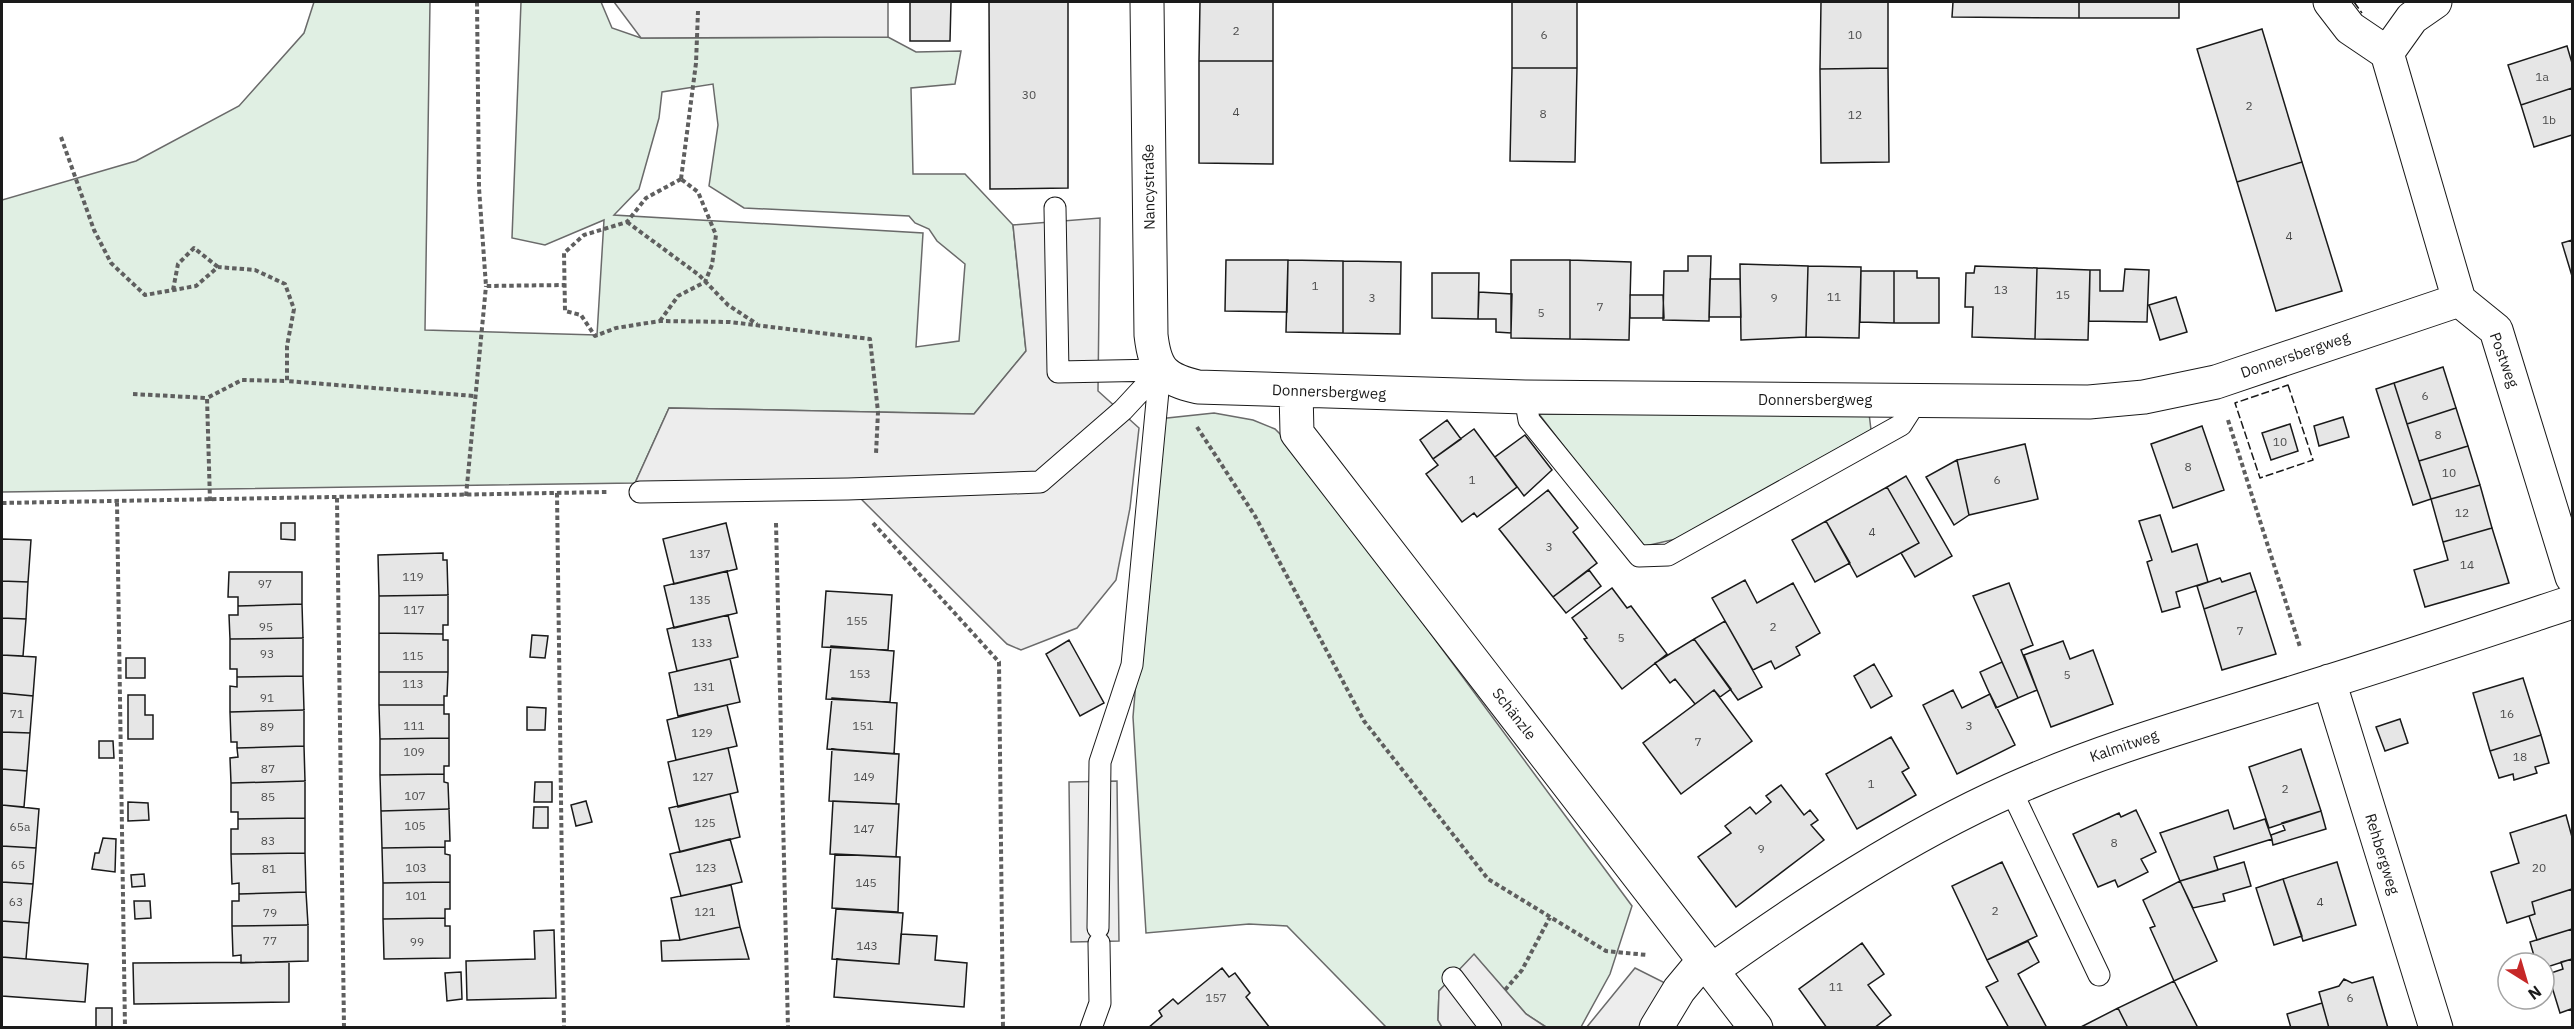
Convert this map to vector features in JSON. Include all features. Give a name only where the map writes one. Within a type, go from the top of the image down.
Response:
[{"type":"street","name":"Nancystraße","points":[[1147,2],[1151,336],[1154,358],[1160,370]]},
{"type":"street","points":[[2330,2],[2350,28],[2387,54],[2458,300]]},
{"type":"street","points":[[2387,54],[2412,18],[2435,2]]},
{"type":"street","name":"Donnersbergweg","points":[[1160,370],[1179,383],[1198,387],[1296,392],[1525,397],[2089,402],[2144,397],[2216,382],[2458,300]]},
{"type":"street","name":"Postweg","points":[[2458,300],[2496,330],[2572,577]]},
{"type":"street","name":"Schänzle","points":[[1296,392],[1297,433],[1756,1028]]},
{"type":"street","name":"Kalmitweg","points":[[1656,1028],[1679,990],[1708,965],[1894,849],[2011,790],[2134,741],[2320,684],[2572,602]]},
{"type":"street","name":"Rehbergweg","points":[[2320,684],[2436,1028]]},
{"type":"lane","points":[[1055,208],[1058,372],[1160,370]]},
{"type":"lane","points":[[640,492],[848,489],[1040,482],[1123,410],[1160,370]]},
{"type":"lane","points":[[1091,1028],[1100,1003],[1098,935],[1100,762],[1132,665],[1160,370]]},
{"type":"lane","points":[[1525,397],[1529,420],[1639,556],[1668,555],[1901,425],[1917,400]]},
{"type":"lane","points":[[2011,790],[2099,975]]},
{"type":"lane","points":[[1453,978],[1486,1022]]},
{"type":"path","points":[[466,496],[486,286],[479,188],[477,2]]},
{"type":"path","points":[[681,179],[696,63],[698,11]]},
{"type":"path","points":[[61,137],[94,231],[111,263],[145,295],[196,286],[218,267]]},
{"type":"path","points":[[681,179],[646,198],[627,222],[584,235],[564,253],[565,311],[581,315],[595,336],[616,328],[660,321],[757,325],[870,339],[878,412],[874,488]]},
{"type":"path","points":[[660,321],[678,296],[705,282],[712,265],[716,235],[698,192],[681,179]]},
{"type":"path","points":[[627,222],[705,282],[728,305],[757,325]]},
{"type":"path","points":[[173,290],[178,264],[194,248],[218,267],[255,270],[285,284],[294,309],[287,346],[287,381]]},
{"type":"path","points":[[486,286],[565,285]]},
{"type":"path","points":[[1160,370],[1255,516],[1364,722],[1488,879],[1606,951],[1708,965]]},
{"type":"path","points":[[133,394],[207,398],[242,380],[287,381],[474,396]]},
{"type":"path","points":[[2216,382],[2320,684]]},
{"type":"path","points":[[207,398],[210,501]]},
{"type":"path","points":[[848,489],[852,501],[999,662],[1004,1028]]},
{"type":"path","points":[[776,490],[788,1028]]},
{"type":"path","points":[[2,503],[640,492]]},
{"type":"path","points":[[557,493],[564,1028]]},
{"type":"path","points":[[337,498],[344,1028]]},
{"type":"path","points":[[117,502],[125,1028]]},
{"type":"path","points":[[1486,1022],[1522,970],[1550,917]]},
{"type":"green space","points":[[314,2],[430,2],[425,330],[597,335],[604,220],[545,245],[512,238],[521,2],[601,2],[612,28],[641,38],[888,37],[916,52],[961,51],[955,84],[911,88],[913,174],[965,174],[1013,225],[1026,351],[974,414],[669,408],[635,483],[2,492],[2,200],[136,161],[239,106],[304,33]],"holes":[[[713,84],[718,125],[709,186],[744,208],[909,216],[915,223],[929,229],[937,241],[965,264],[959,341],[916,347],[923,233],[614,215],[639,189],[659,118],[662,92]]]},
{"type":"green space","points":[[1214,413],[1253,420],[1275,429],[1292,446],[1632,906],[1610,974],[1581,1027],[1546,1027],[1526,1014],[1474,955],[1439,991],[1438,1020],[1442,1027],[1386,1027],[1287,926],[1249,924],[1146,933],[1133,717],[1158,419]]},
{"type":"green space","points":[[1869,413],[1871,430],[1676,539],[1641,547],[1539,414]]},
{"type":"shaded area","points":[[614,2],[888,2],[888,37],[641,38]]},
{"type":"shaded area","points":[[1100,218],[1098,391],[1139,428],[1130,508],[1116,580],[1077,628],[1021,650],[1007,644],[853,491],[635,483],[669,408],[974,414],[1026,351],[1013,225]]},
{"type":"shaded area","points":[[1117,781],[1119,941],[1071,942],[1069,782]]},
{"type":"shaded area","points":[[1474,954],[1526,1014],[1546,1027],[1442,1027],[1438,1020],[1439,991]]},
{"type":"shaded area","points":[[1635,968],[1679,990],[1656,1027],[1586,1028]]},
{"type":"building","points":[[910,2],[951,2],[950,41],[910,41]]},
{"type":"building","points":[[989,2],[1068,2],[1068,188],[990,189]]},
{"type":"building","points":[[1200,2],[1273,2],[1273,61],[1199,61]]},
{"type":"building","points":[[1512,2],[1577,2],[1577,68],[1512,68]]},
{"type":"building","points":[[1821,2],[1888,2],[1888,68],[1820,69]]},
{"type":"building","points":[[1953,2],[2079,2],[2079,18],[1952,17]]},
{"type":"building","points":[[2079,2],[2179,2],[2179,18],[2079,18]]},
{"type":"building","points":[[2262,29],[2302,162],[2237,182],[2197,49]]},
{"type":"building","points":[[2567,46],[2572,63],[2572,88],[2521,105],[2508,65]]},
{"type":"building","points":[[1199,61],[1273,61],[1273,164],[1199,163]]},
{"type":"building","points":[[1512,68],[1577,68],[1575,162],[1510,161]]},
{"type":"building","points":[[1888,68],[1889,162],[1821,163],[1820,69]]},
{"type":"building","points":[[2572,88],[2572,135],[2534,147],[2521,105]]},
{"type":"building","points":[[2302,162],[2342,291],[2276,311],[2237,182]]},
{"type":"building","points":[[2572,240],[2572,276],[2562,243]]},
{"type":"building","points":[[1688,256],[1711,256],[1709,321],[1663,320],[1664,271],[1688,271]]},
{"type":"building","points":[[1226,260],[1288,260],[1287,312],[1225,311]]},
{"type":"building","points":[[1288,260],[1343,261],[1343,333],[1286,332]]},
{"type":"building","points":[[1511,260],[1570,260],[1570,339],[1511,338]]},
{"type":"building","points":[[1570,260],[1631,262],[1629,340],[1570,339]]},
{"type":"building","points":[[1343,261],[1401,262],[1400,334],[1343,333]]},
{"type":"building","points":[[1740,264],[1808,266],[1806,337],[1741,340]]},
{"type":"building","points":[[1808,266],[1861,267],[1859,338],[1806,337]]},
{"type":"building","points":[[1975,266],[2037,268],[2035,339],[1972,337],[1973,307],[1965,307],[1966,273],[1974,273]]},
{"type":"building","points":[[2037,268],[2090,270],[2088,340],[2035,339]]},
{"type":"building","points":[[2125,269],[2149,270],[2147,322],[2089,321],[2090,270],[2100,270],[2100,291],[2123,291]]},
{"type":"building","points":[[1861,271],[1894,271],[1894,323],[1860,322]]},
{"type":"building","points":[[1894,271],[1917,271],[1917,278],[1939,278],[1939,323],[1894,323]]},
{"type":"building","points":[[1432,273],[1479,273],[1478,319],[1432,318]]},
{"type":"building","points":[[1710,279],[1740,279],[1741,317],[1709,317]]},
{"type":"building","points":[[1479,292],[1512,294],[1511,333],[1496,332],[1496,319],[1478,319]]},
{"type":"building","points":[[1630,295],[1663,295],[1664,318],[1630,318]]},
{"type":"building","points":[[2176,297],[2187,332],[2160,340],[2149,305]]},
{"type":"building","points":[[2443,367],[2456,408],[2407,424],[2394,383]]},
{"type":"building","points":[[2394,383],[2431,499],[2413,505],[2376,389]]},
{"type":"building","points":[[2456,408],[2468,446],[2419,461],[2407,424]]},
{"type":"building","points":[[2343,417],[2349,437],[2319,446],[2314,426]]},
{"type":"building","points":[[1447,420],[1461,439],[1433,459],[1420,440]]},
{"type":"building","points":[[2290,424],[2298,451],[2271,460],[2262,433]]},
{"type":"building","points":[[2202,426],[2224,490],[2173,508],[2151,444]]},
{"type":"building","points":[[1474,429],[1517,487],[1477,517],[1474,513],[1462,522],[1426,474],[1438,465],[1433,459]]},
{"type":"building","points":[[1525,435],[1552,470],[1524,496],[1495,457]]},
{"type":"building","points":[[2025,444],[2038,499],[1969,515],[1957,460]]},
{"type":"building","points":[[2468,446],[2480,485],[2431,499],[2419,461]]},
{"type":"building","points":[[1957,460],[1969,515],[1954,525],[1926,477]]},
{"type":"building","points":[[1906,476],[1952,556],[1915,577],[1901,553],[1919,543],[1887,487]]},
{"type":"building","points":[[2480,485],[2492,528],[2443,542],[2431,499]]},
{"type":"building","points":[[1887,487],[1919,543],[1857,577],[1826,521]]},
{"type":"building","points":[[1548,490],[1578,528],[1573,532],[1597,563],[1553,597],[1499,529]]},
{"type":"building","points":[[2160,515],[2172,552],[2197,544],[2208,582],[2176,592],[2180,607],[2162,612],[2147,562],[2152,560],[2139,521]]},
{"type":"building","points":[[1826,521],[1850,563],[1815,582],[1792,540]]},
{"type":"building","points":[[281,523],[295,523],[295,540],[281,539]]},
{"type":"building","points":[[726,523],[737,569],[674,584],[663,539]]},
{"type":"building","points":[[2492,528],[2509,583],[2425,607],[2414,570],[2448,560],[2443,542]]},
{"type":"building","points":[[2,539],[31,540],[28,582],[2,581]]},
{"type":"building","points":[[443,553],[443,560],[447,560],[448,595],[379,596],[378,555]]},
{"type":"building","points":[[1589,570],[1601,586],[1566,613],[1553,597]]},
{"type":"building","points":[[727,571],[737,613],[674,628],[664,586]]},
{"type":"building","points":[[229,572],[302,572],[302,604],[238,606],[238,597],[228,597]]},
{"type":"building","points":[[2250,573],[2256,591],[2204,609],[2197,586],[2220,578],[2222,582]]},
{"type":"building","points":[[1745,580],[1757,603],[1793,583],[1820,633],[1796,647],[1800,655],[1775,669],[1771,661],[1753,670],[1712,598]]},
{"type":"building","points":[[2,581],[28,582],[26,619],[2,618]]},
{"type":"building","points":[[2009,583],[2033,645],[2021,650],[2037,690],[2018,698],[1973,596]]},
{"type":"building","points":[[1612,588],[1627,608],[1631,606],[1667,654],[1622,689],[1584,639],[1587,638],[1572,618]]},
{"type":"building","points":[[826,591],[892,595],[888,650],[822,647]]},
{"type":"building","points":[[2256,591],[2276,654],[2222,670],[2204,609]]},
{"type":"building","points":[[448,595],[448,625],[443,625],[443,634],[379,633],[379,596]]},
{"type":"building","points":[[302,604],[303,638],[230,639],[229,615],[238,615],[238,606]]},
{"type":"building","points":[[728,615],[738,657],[677,671],[667,629]]},
{"type":"building","points":[[2,618],[26,619],[23,656],[2,655]]},
{"type":"building","points":[[1725,621],[1762,687],[1738,700],[1694,639]]},
{"type":"building","points":[[379,633],[443,634],[443,640],[448,640],[448,672],[379,672]]},
{"type":"building","points":[[532,635],[548,636],[545,658],[530,657]]},
{"type":"building","points":[[303,638],[303,676],[237,677],[237,669],[230,669],[230,639]]},
{"type":"building","points":[[1694,639],[1731,689],[1720,697],[1714,690],[1695,704],[1675,679],[1670,683],[1655,663]]},
{"type":"building","points":[[1069,640],[1104,703],[1080,716],[1046,654]]},
{"type":"building","points":[[2063,641],[2070,659],[2093,650],[2113,704],[2051,727],[2024,655]]},
{"type":"building","points":[[831,646],[894,651],[890,702],[826,699]]},
{"type":"building","points":[[2,655],[36,657],[33,696],[2,693]]},
{"type":"building","points":[[126,658],[145,658],[145,678],[126,678]]},
{"type":"building","points":[[730,659],[740,702],[678,716],[669,673]]},
{"type":"building","points":[[2002,662],[2018,698],[1996,708],[1980,672]]},
{"type":"building","points":[[1874,664],[1892,696],[1871,708],[1854,676]]},
{"type":"building","points":[[379,672],[448,672],[447,696],[444,696],[444,705],[379,705]]},
{"type":"building","points":[[303,676],[304,710],[230,712],[230,686],[237,687],[237,677]]},
{"type":"building","points":[[2523,678],[2541,735],[2490,751],[2473,693]]},
{"type":"building","points":[[1714,690],[1752,741],[1681,794],[1643,743]]},
{"type":"building","points":[[1953,690],[1962,708],[1990,694],[2015,745],[1957,774],[1923,705]]},
{"type":"building","points":[[2,693],[33,696],[30,733],[2,732]]},
{"type":"building","points":[[128,695],[145,695],[145,715],[153,715],[153,739],[128,739]]},
{"type":"building","points":[[832,698],[897,703],[894,754],[827,749]]},
{"type":"building","points":[[379,705],[444,705],[444,714],[449,714],[449,738],[380,739]]},
{"type":"building","points":[[727,705],[737,746],[676,760],[667,720]]},
{"type":"building","points":[[527,707],[546,708],[545,730],[527,730]]},
{"type":"building","points":[[304,710],[304,746],[237,748],[237,742],[231,742],[230,712]]},
{"type":"building","points":[[2400,719],[2408,743],[2385,751],[2376,727]]},
{"type":"building","points":[[2,732],[30,733],[27,771],[2,769]]},
{"type":"building","points":[[2541,735],[2549,763],[2535,767],[2537,773],[2514,780],[2513,774],[2499,778],[2490,751]]},
{"type":"building","points":[[1891,737],[1909,768],[1902,772],[1916,795],[1857,829],[1826,774]]},
{"type":"building","points":[[449,738],[449,766],[444,766],[444,774],[380,775],[380,739]]},
{"type":"building","points":[[99,741],[113,741],[114,758],[99,758]]},
{"type":"building","points":[[304,746],[305,781],[231,783],[230,758],[238,757],[237,748]]},
{"type":"building","points":[[728,748],[738,792],[678,807],[668,762]]},
{"type":"building","points":[[832,749],[899,754],[896,804],[829,801]]},
{"type":"building","points":[[2301,749],[2321,811],[2269,828],[2249,767]]},
{"type":"building","points":[[2,769],[27,771],[24,807],[2,805]]},
{"type":"building","points":[[444,774],[444,782],[448,783],[449,809],[381,811],[380,775]]},
{"type":"building","points":[[305,781],[305,818],[238,819],[238,812],[231,812],[231,783]]},
{"type":"building","points":[[535,782],[552,782],[552,802],[534,802]]},
{"type":"building","points":[[1781,785],[1804,815],[1810,810],[1818,820],[1811,825],[1824,840],[1736,907],[1698,857],[1731,833],[1725,826],[1750,807],[1756,814],[1771,802],[1766,796]]},
{"type":"building","points":[[730,794],[740,837],[680,852],[669,808]]},
{"type":"building","points":[[586,801],[592,822],[576,826],[571,805]]},
{"type":"building","points":[[833,801],[899,804],[896,857],[830,854]]},
{"type":"building","points":[[128,802],[148,803],[149,820],[128,821]]},
{"type":"building","points":[[2,805],[39,809],[36,848],[2,846]]},
{"type":"building","points":[[534,807],[548,807],[548,828],[533,828]]},
{"type":"building","points":[[449,809],[450,841],[445,841],[445,847],[382,848],[381,811]]},
{"type":"building","points":[[2136,810],[2156,852],[2141,859],[2148,872],[2118,887],[2115,880],[2098,887],[2073,834],[2119,813],[2121,817]]},
{"type":"building","points":[[2228,810],[2234,829],[2265,819],[2272,839],[2214,857],[2218,870],[2180,881],[2160,833]]},
{"type":"building","points":[[2321,811],[2326,829],[2273,845],[2271,835],[2285,830],[2282,823]]},
{"type":"building","points":[[2566,815],[2572,837],[2572,889],[2532,902],[2535,914],[2507,923],[2491,872],[2519,863],[2510,833]]},
{"type":"building","points":[[305,818],[305,853],[231,854],[231,829],[238,829],[238,819]]},
{"type":"building","points":[[103,838],[116,839],[115,872],[92,869],[95,853],[99,853]]},
{"type":"building","points":[[730,839],[742,882],[681,896],[670,854]]},
{"type":"building","points":[[2,846],[36,848],[33,884],[2,882]]},
{"type":"building","points":[[445,847],[445,854],[450,855],[450,882],[383,883],[382,848]]},
{"type":"building","points":[[305,853],[306,892],[239,894],[239,883],[232,884],[231,854]]},
{"type":"building","points":[[835,854],[900,857],[898,912],[832,908]]},
{"type":"building","points":[[2002,862],[2037,936],[1987,960],[1952,886]]},
{"type":"building","points":[[2244,862],[2251,886],[2223,894],[2225,901],[2193,908],[2180,881]]},
{"type":"building","points":[[2337,862],[2356,925],[2303,941],[2283,879]]},
{"type":"building","points":[[144,874],[145,886],[132,887],[131,875]]},
{"type":"building","points":[[2283,879],[2302,936],[2274,945],[2256,888]]},
{"type":"building","points":[[2180,881],[2217,961],[2174,981],[2150,928],[2155,926],[2143,900]]},
{"type":"building","points":[[2,882],[33,884],[29,923],[2,921]]},
{"type":"building","points":[[450,882],[450,909],[445,909],[445,918],[383,919],[383,883]]},
{"type":"building","points":[[731,885],[740,927],[680,940],[671,898]]},
{"type":"building","points":[[2572,889],[2572,929],[2537,940],[2529,916],[2535,914],[2532,902]]},
{"type":"building","points":[[306,892],[308,925],[232,926],[232,901],[239,901],[239,894]]},
{"type":"building","points":[[134,901],[150,901],[151,918],[135,919]]},
{"type":"building","points":[[836,909],[903,913],[899,964],[832,959]]},
{"type":"building","points":[[445,918],[445,926],[450,926],[450,958],[384,959],[383,919]]},
{"type":"building","points":[[2,921],[29,923],[26,959],[2,957]]},
{"type":"building","points":[[308,925],[308,961],[241,963],[241,955],[233,956],[232,926]]},
{"type":"building","points":[[740,927],[749,959],[662,961],[661,941],[680,940]]},
{"type":"building","points":[[2572,929],[2572,959],[2556,964],[2556,951],[2533,951],[2530,942]]},
{"type":"building","points":[[554,930],[556,998],[467,1000],[466,961],[535,959],[534,931]]},
{"type":"building","points":[[901,934],[937,936],[935,960],[967,963],[964,1007],[834,997],[837,959],[899,964]]},
{"type":"building","points":[[2028,941],[2039,962],[2018,974],[2047,1028],[2009,1028],[1986,987],[1998,981],[1987,960]]},
{"type":"building","points":[[1862,943],[1884,974],[1868,985],[1891,1015],[1874,1028],[1827,1028],[1799,989]]},
{"type":"building","points":[[2,957],[88,964],[85,1002],[2,996]]},
{"type":"building","points":[[2572,959],[2572,1012],[2571,1009],[2560,1013],[2556,1000],[2556,971],[2563,969],[2561,962]]},
{"type":"building","points":[[289,962],[289,1002],[134,1004],[133,963]]},
{"type":"building","points":[[1222,968],[1229,977],[1235,973],[1250,993],[1246,997],[1270,1028],[1148,1028],[1162,1016],[1159,1011],[1173,999],[1178,1004]]},
{"type":"building","points":[[461,972],[462,999],[447,1001],[445,973]]},
{"type":"building","points":[[2373,977],[2388,1028],[2329,1028],[2319,992],[2339,986],[2344,979],[2352,983]]},
{"type":"building","points":[[2174,981],[2198,1028],[2128,1028],[2118,1008]]},
{"type":"building","points":[[2322,1003],[2329,1028],[2291,1028],[2287,1014]]},
{"type":"building","points":[[96,1008],[112,1008],[112,1027],[96,1027]]},
{"type":"building","points":[[2118,1008],[2128,1028],[2079,1028]]},
{"type":"fence","points":[[2354,2],[2362,13]]},
{"type":"fence","points":[[2288,385],[2313,460],[2260,478],[2235,403],[2288,385]]}]
